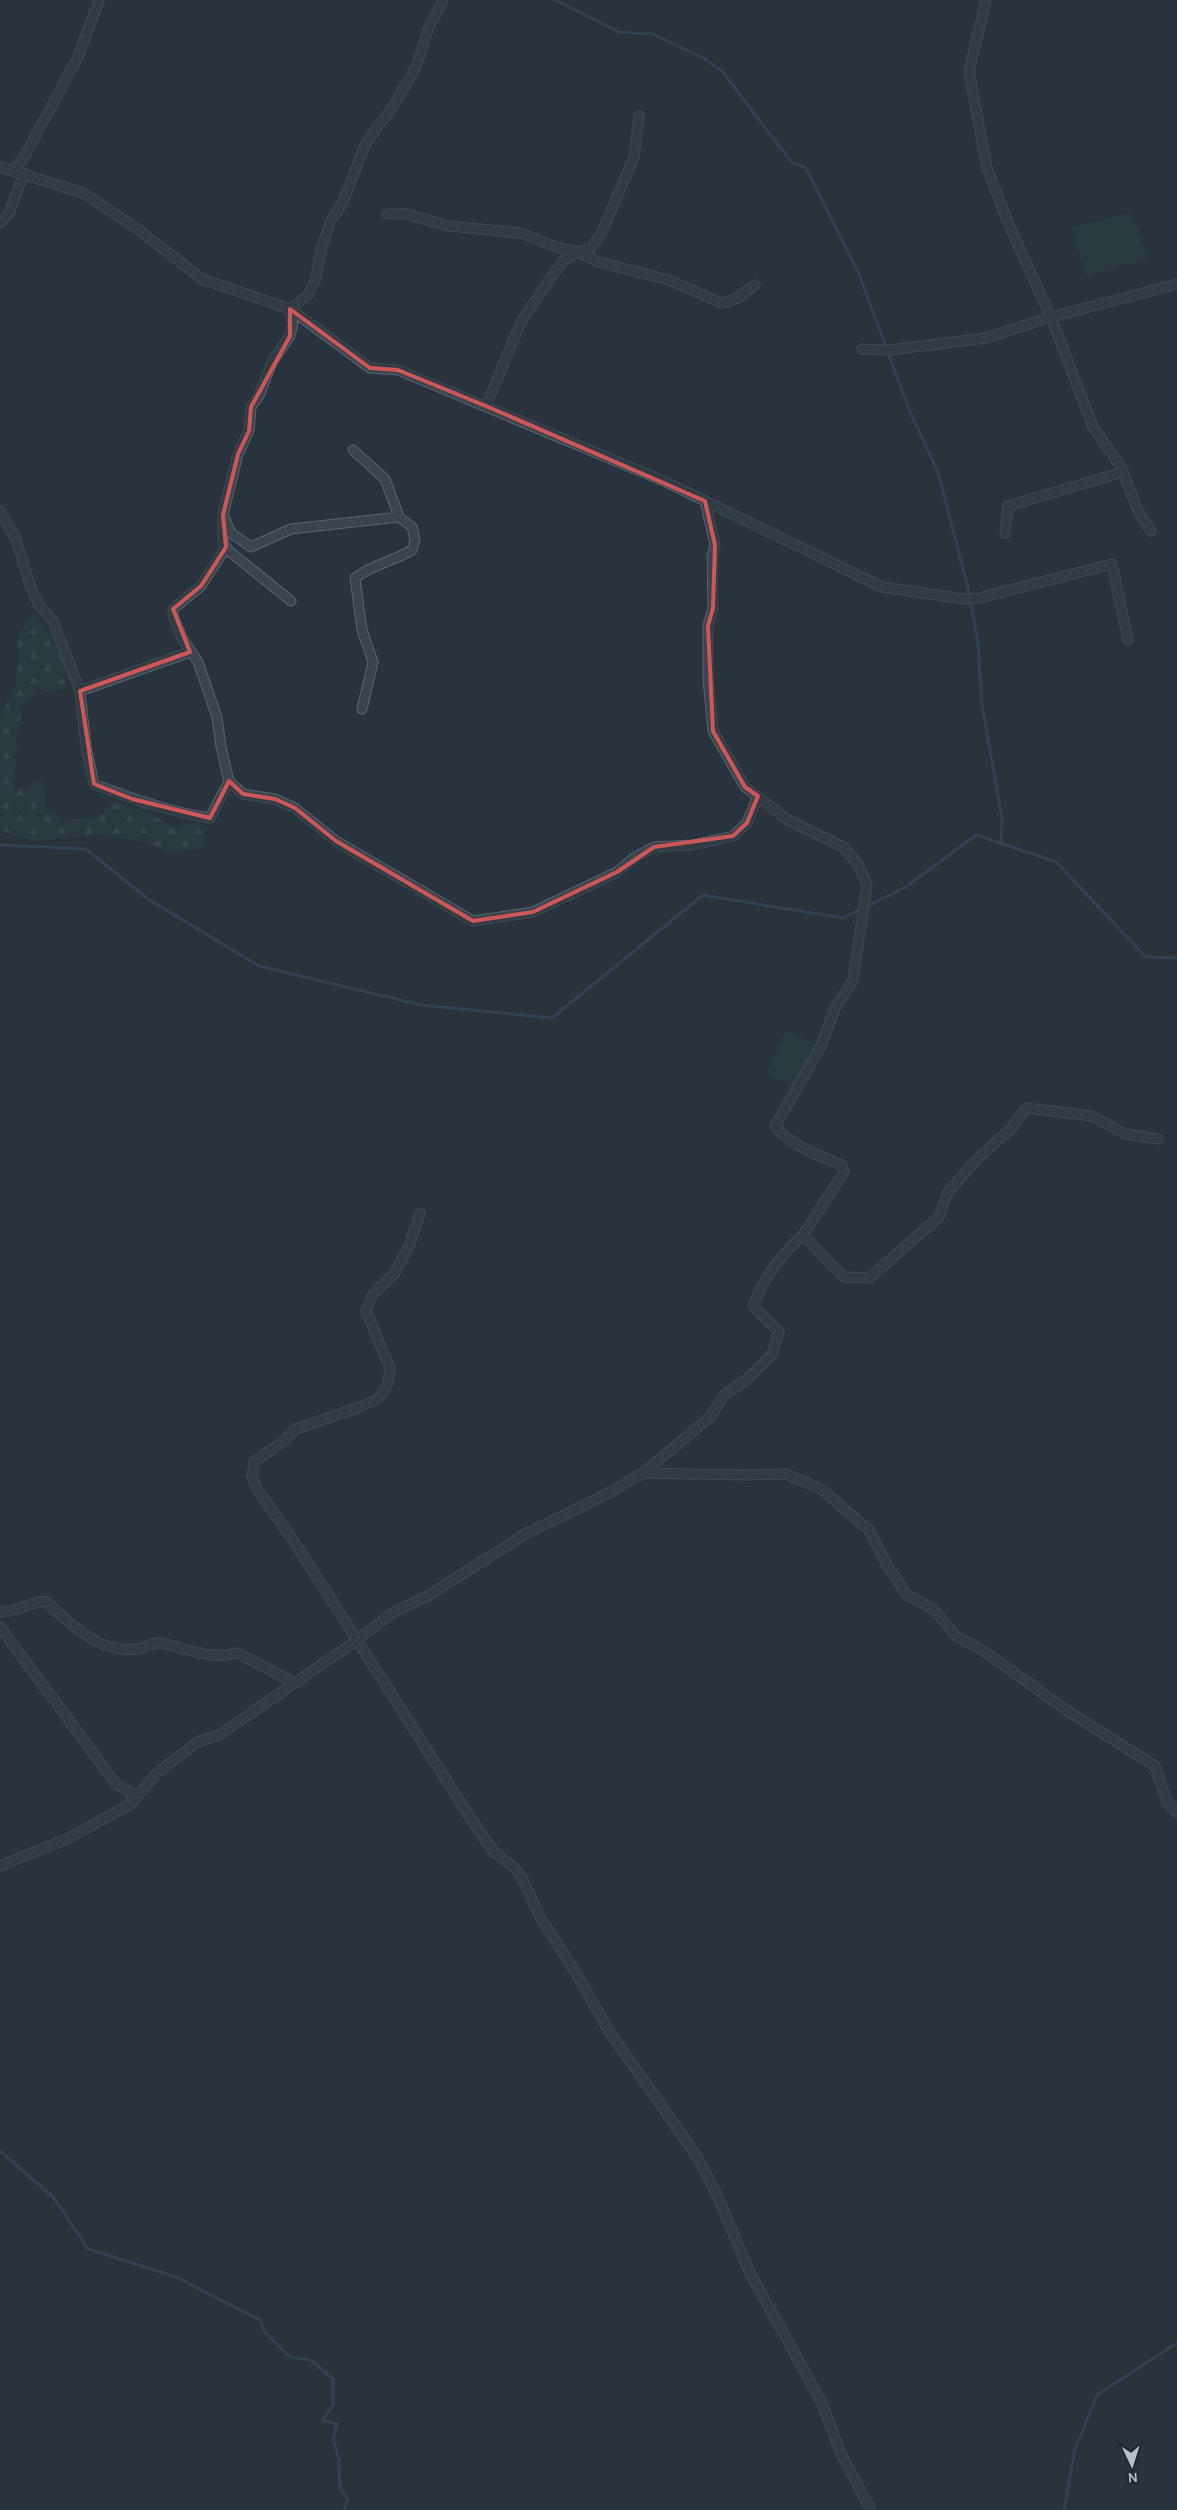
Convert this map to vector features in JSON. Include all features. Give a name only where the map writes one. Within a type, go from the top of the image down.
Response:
[{"type":"street","points":[[12,171],[23,159],[78,57],[99,0]]},
{"type":"street","points":[[290,309],[308,295],[330,222],[342,202],[365,145],[389,113],[416,67],[429,27],[443,0]]},
{"type":"street","points":[[986,0],[969,71],[987,168],[1051,316],[1092,427],[1123,472],[1138,511],[1150,531]]},
{"type":"street","points":[[486,406],[521,322],[563,261],[578,252],[590,248],[601,234],[634,157],[638,116]]},
{"type":"street","points":[[0,167],[83,193],[135,228],[202,279],[290,309],[370,368],[398,370],[666,482],[882,587],[964,599],[979,598],[1112,564],[1128,640]]},
{"type":"street","points":[[0,223],[9,213],[24,173]]},
{"type":"street","points":[[386,214],[406,214],[449,226],[521,233],[559,248],[578,252],[598,262],[669,280],[721,303],[736,299],[755,285]]},
{"type":"street","points":[[862,349],[889,350],[952,344],[986,338],[1051,316],[1177,284]]},
{"type":"street","points":[[290,309],[293,324],[290,336],[272,362],[259,396],[251,407],[249,431],[238,454],[223,515],[223,543],[259,577],[291,601]]},
{"type":"street","points":[[353,450],[385,479],[399,517],[412,527],[415,540],[412,550],[398,558],[368,568],[355,578],[362,630],[373,662],[362,709]]},
{"type":"street","points":[[1005,533],[1008,506],[1123,472]]},
{"type":"street","points":[[0,1866],[67,1839],[131,1804],[156,1774],[197,1742],[219,1734],[356,1641],[392,1613],[426,1597],[527,1533],[605,1495],[643,1473],[710,1417],[725,1394],[746,1380],[772,1354],[779,1332],[752,1306],[764,1279],[781,1255],[803,1235],[844,1172],[842,1165],[814,1153],[781,1133],[775,1126],[821,1046],[835,1008],[853,980],[867,885],[858,864],[843,847],[788,820],[745,787],[713,731],[708,679],[708,626],[713,608],[712,556],[715,545],[705,501]]},
{"type":"street","points":[[0,511],[16,539],[30,585],[40,605],[53,621],[80,691],[86,748],[94,784],[132,799],[190,815],[210,818],[229,781]]},
{"type":"street","points":[[223,515],[232,533],[251,547],[291,529],[399,517]]},
{"type":"street","points":[[226,547],[202,586],[173,609],[173,616],[190,652],[198,662],[218,717],[221,747],[229,781],[243,794],[275,799],[295,808],[336,840],[474,921],[533,912],[617,872],[635,857],[654,847],[693,845],[733,836],[747,823],[758,796]]},
{"type":"street","points":[[80,691],[190,652]]},
{"type":"street","points":[[803,1235],[844,1277],[869,1278],[938,1217],[948,1192],[977,1159],[1012,1128],[1026,1108],[1092,1116],[1125,1134],[1158,1139]]},
{"type":"street","points":[[420,1213],[408,1246],[394,1274],[373,1294],[366,1311],[390,1368],[388,1383],[378,1399],[354,1410],[296,1429],[285,1440],[254,1462],[252,1476],[257,1489],[295,1543],[356,1641],[494,1852],[516,1869],[540,1918],[576,1973],[608,2031],[696,2155],[718,2197],[750,2273],[822,2403],[841,2454],[871,2510]]},
{"type":"street","points":[[643,1473],[786,1474],[821,1489],[869,1530],[887,1565],[907,1594],[933,1609],[956,1636],[984,1651],[1069,1712],[1155,1766],[1166,1802],[1177,1813]]},
{"type":"street","points":[[0,1612],[12,1612],[33,1602],[45,1601],[94,1642],[109,1647],[137,1650],[157,1643],[192,1653],[227,1656],[237,1652],[295,1683]]},
{"type":"street","points":[[0,1627],[116,1784],[132,1792],[131,1804]]},
{"type":"highlighted area","points":[[290,309],[370,368],[398,370],[705,501],[715,545],[713,608],[708,626],[713,731],[745,787],[758,796],[747,823],[733,836],[654,847],[617,872],[533,912],[473,921],[336,841],[295,808],[275,799],[243,794],[229,781],[210,818],[132,799],[94,784],[80,691],[190,652],[173,609],[201,586],[226,547],[223,515],[238,454],[249,431],[251,407],[290,336]]},
{"type":"green space","points":[[1131,213],[1149,258],[1087,278],[1071,228]]},
{"type":"green space","points":[[33,612],[48,629],[59,646],[64,666],[65,689],[40,693],[23,703],[16,750],[15,790],[42,781],[48,808],[66,821],[101,815],[110,803],[145,806],[156,817],[177,830],[195,821],[204,825],[206,848],[170,854],[145,842],[104,835],[34,841],[0,831],[0,716],[13,692],[18,664],[18,633]]},
{"type":"green space","points":[[785,1031],[823,1047],[800,1091],[766,1075]]},
{"type":"waterway","points":[[555,0],[619,32],[653,34],[705,59],[722,71],[792,163],[806,168],[859,274],[910,412],[938,472],[968,588],[978,643],[982,705],[1002,818],[1001,843]]},
{"type":"waterway","points":[[0,845],[86,849],[148,899],[259,966],[421,1005],[552,1018],[703,895],[843,918],[904,888],[976,835],[1056,862],[1146,957],[1177,958]]},
{"type":"waterway","points":[[0,2151],[54,2198],[88,2249],[176,2277],[260,2320],[264,2331],[290,2357],[311,2360],[333,2379],[333,2405],[323,2420],[337,2424],[333,2439],[339,2460],[340,2488],[348,2500],[344,2510]]},
{"type":"waterway","points":[[1064,2510],[1075,2449],[1097,2395],[1177,2343]]}]
